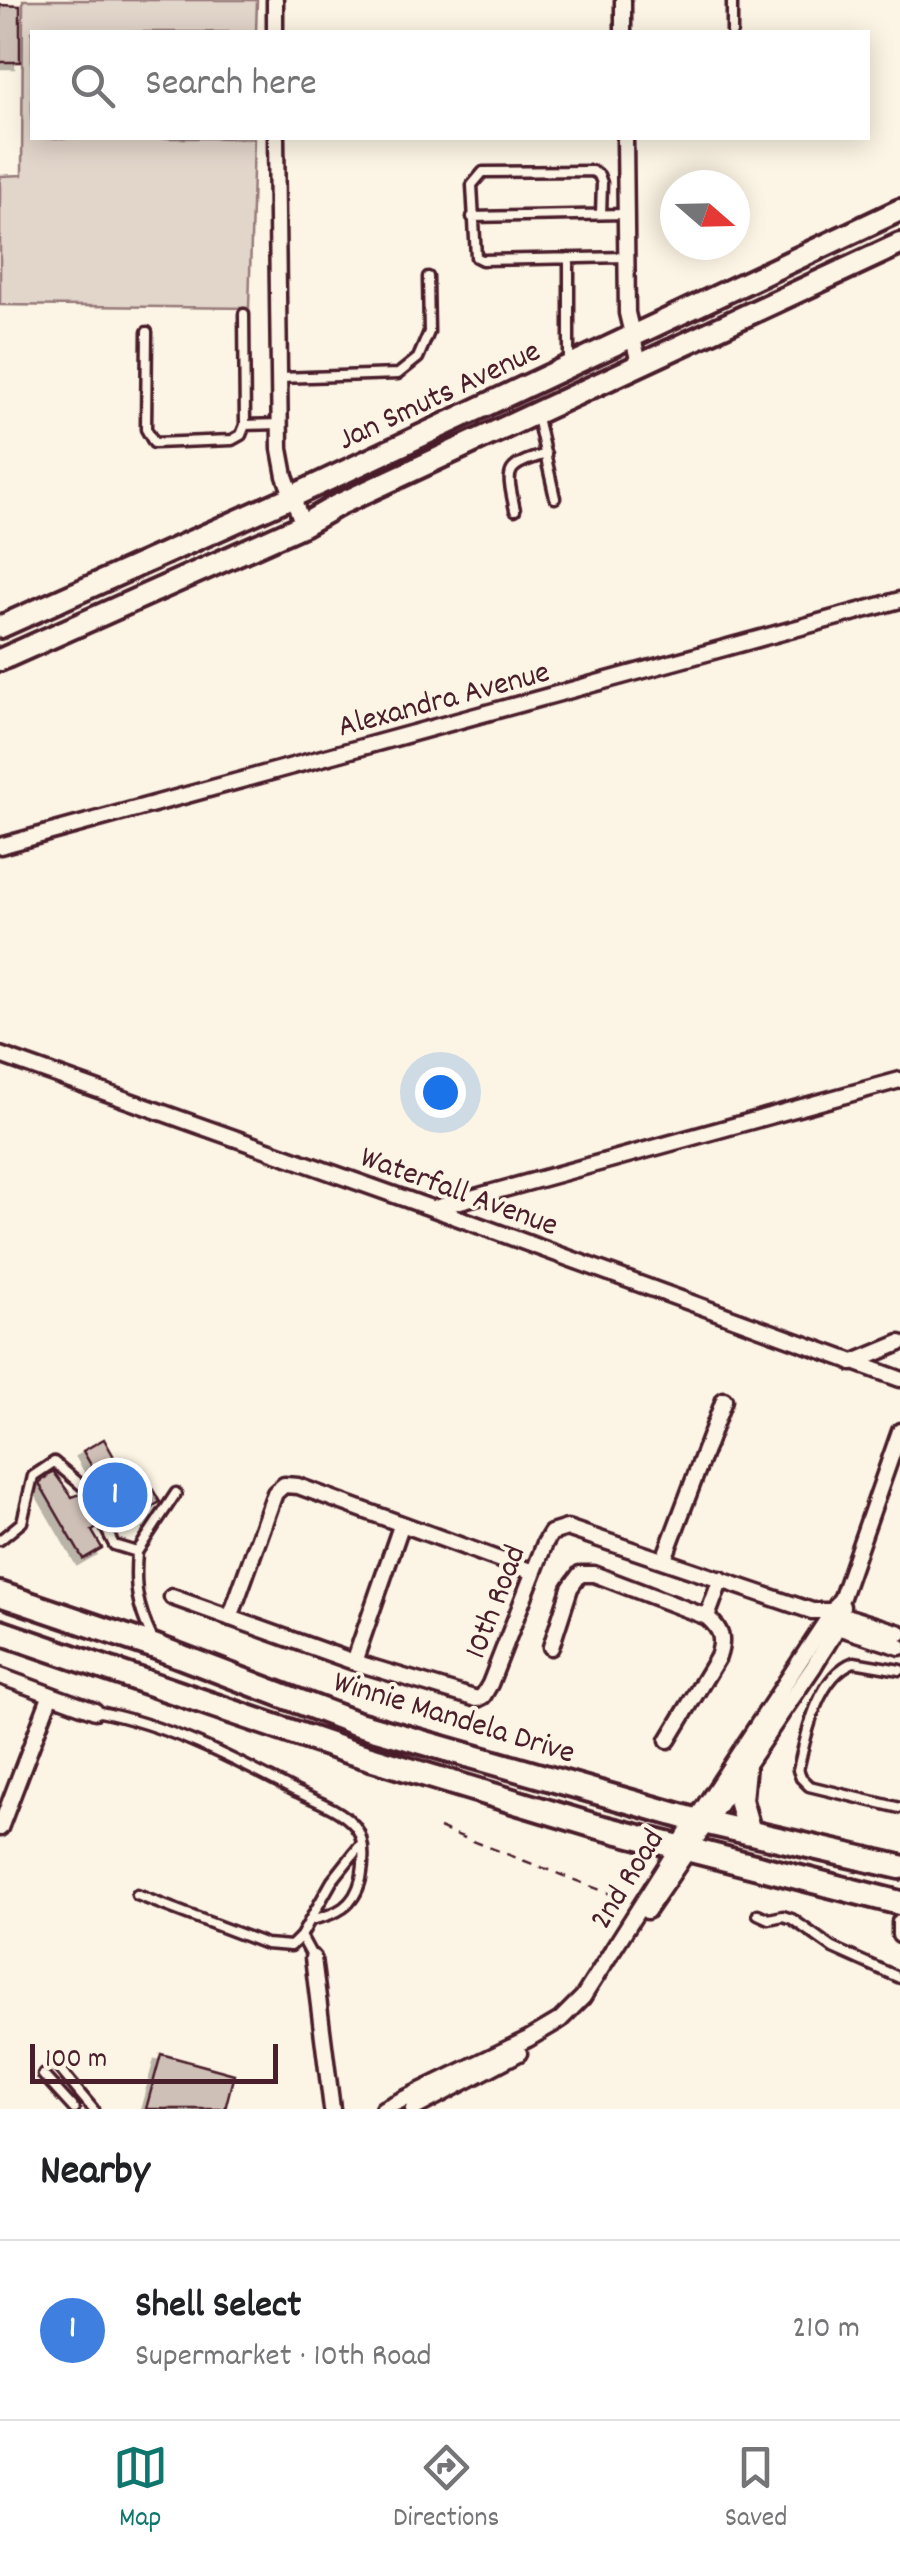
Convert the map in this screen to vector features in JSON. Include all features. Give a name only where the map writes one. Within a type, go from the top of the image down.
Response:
[{"type":"main road","name":"Jan Smuts Avenue","points":[[0,627],[291,497],[900,210]]},
{"type":"main road","name":"Jan Smuts Avenue","points":[[0,660],[303,525],[338,505],[900,244]]},
{"type":"main road","name":"Winnie Mandela Drive","points":[[0,1594],[156,1646],[355,1723],[701,1821],[900,1867]]},
{"type":"main road","name":"Winnie Mandela Drive","points":[[0,1632],[346,1750],[592,1825],[900,1903]]},
{"type":"main road","points":[[743,1769],[740,1800],[749,1832]]},
{"type":"street","points":[[275,0],[275,30]]},
{"type":"street","points":[[623,0],[623,30]]},
{"type":"street","points":[[276,140],[282,464],[303,525]]},
{"type":"street","points":[[625,140],[628,313],[639,364]]},
{"type":"street","name":"Alexandra Avenue","points":[[0,846],[900,600]]},
{"type":"street","name":"Waterfall Avenue","points":[[0,1055],[434,1208],[900,1379]]},
{"type":"street","points":[[434,1208],[900,1080]]},
{"type":"street","points":[[852,1362],[900,1343]]},
{"type":"street","points":[[664,1559],[724,1400]]},
{"type":"street","name":"2nd Road","points":[[413,2109],[571,2023],[587,2004],[842,1597],[900,1431]]},
{"type":"street","points":[[230,1618],[275,1493],[284,1485],[298,1486],[532,1572]]},
{"type":"street","points":[[354,1662],[401,1526]]},
{"type":"street","name":"10th Road","points":[[172,1597],[354,1662],[470,1698],[483,1696],[551,1533],[566,1528],[829,1617]]},
{"type":"street","points":[[551,1647],[570,1588],[580,1574],[594,1574],[708,1617],[722,1635],[718,1657],[668,1740]]},
{"type":"street","points":[[708,1617],[721,1579]]},
{"type":"street","points":[[829,1617],[900,1633]]},
{"type":"street","points":[[829,1617],[900,1648]]},
{"type":"street","name":"2nd Road","points":[[701,1821],[743,1769],[829,1617]]},
{"type":"street","points":[[0,1676],[94,1711]]},
{"type":"street","points":[[0,1828],[50,1697]]},
{"type":"street","name":"2nd Road","points":[[383,2109],[560,2020],[583,1998],[640,1906],[684,1849]]},
{"type":"street","points":[[900,1922],[900,1935]]},
{"type":"street","points":[[313,1958],[332,2109]]},
{"type":"lane","points":[[732,0],[732,30]]},
{"type":"lane","points":[[601,214],[602,183],[599,175],[592,172],[483,172],[472,185],[473,246],[476,257],[482,260],[627,257]]},
{"type":"lane","points":[[472,217],[626,214]]},
{"type":"lane","points":[[569,366],[570,258]]},
{"type":"lane","points":[[279,378],[398,374],[418,358],[428,332],[428,278]]},
{"type":"lane","points":[[147,332],[146,429],[154,443],[232,440],[241,435],[245,425],[244,314]]},
{"type":"lane","points":[[536,412],[555,498]]},
{"type":"lane","points":[[245,425],[280,424]]},
{"type":"lane","points":[[516,510],[508,477],[510,469],[514,464],[546,454]]},
{"type":"lane","points":[[0,1540],[22,1522],[33,1476],[54,1462],[86,1489],[114,1545],[138,1552]]},
{"type":"lane","points":[[156,1646],[137,1607],[134,1579],[138,1552],[176,1493]]},
{"type":"lane","points":[[900,1670],[854,1662],[840,1670],[813,1711],[798,1770],[809,1786],[900,1808]]},
{"type":"lane","points":[[94,1711],[158,1726],[236,1760],[342,1815],[358,1830],[362,1875],[353,1898],[340,1912],[311,1920]]},
{"type":"lane","points":[[136,1895],[266,1944],[291,1946],[301,1936],[332,1881],[362,1843]]},
{"type":"lane","points":[[758,1914],[769,1919],[792,1918],[833,1948],[900,1978]]},
{"type":"lane","points":[[301,1936],[313,1958]]},
{"type":"lane","points":[[58,2067],[94,2109]]},
{"type":"lane","points":[[44,2075],[74,2109]]},
{"type":"path","points":[[438,1828],[640,1906]]},
{"type":"shaded area","points":[[23,0],[257,0],[256,30],[30,30],[30,140],[254,140],[249,308],[0,305],[0,176],[22,175]]},
{"type":"building","points":[[0,5],[20,6],[20,62],[0,62]]},
{"type":"building","points":[[104,1439],[127,1480],[142,1471],[160,1502],[124,1523],[120,1515],[110,1521],[92,1485],[100,1481],[83,1451]]},
{"type":"building","points":[[53,1471],[72,1497],[80,1494],[97,1528],[92,1531],[102,1548],[83,1559],[39,1483]]},
{"type":"building","points":[[161,2054],[234,2074],[225,2109],[146,2109]]},
{"type":"place","name":"Shell Select","points":[[115,1495]]}]
